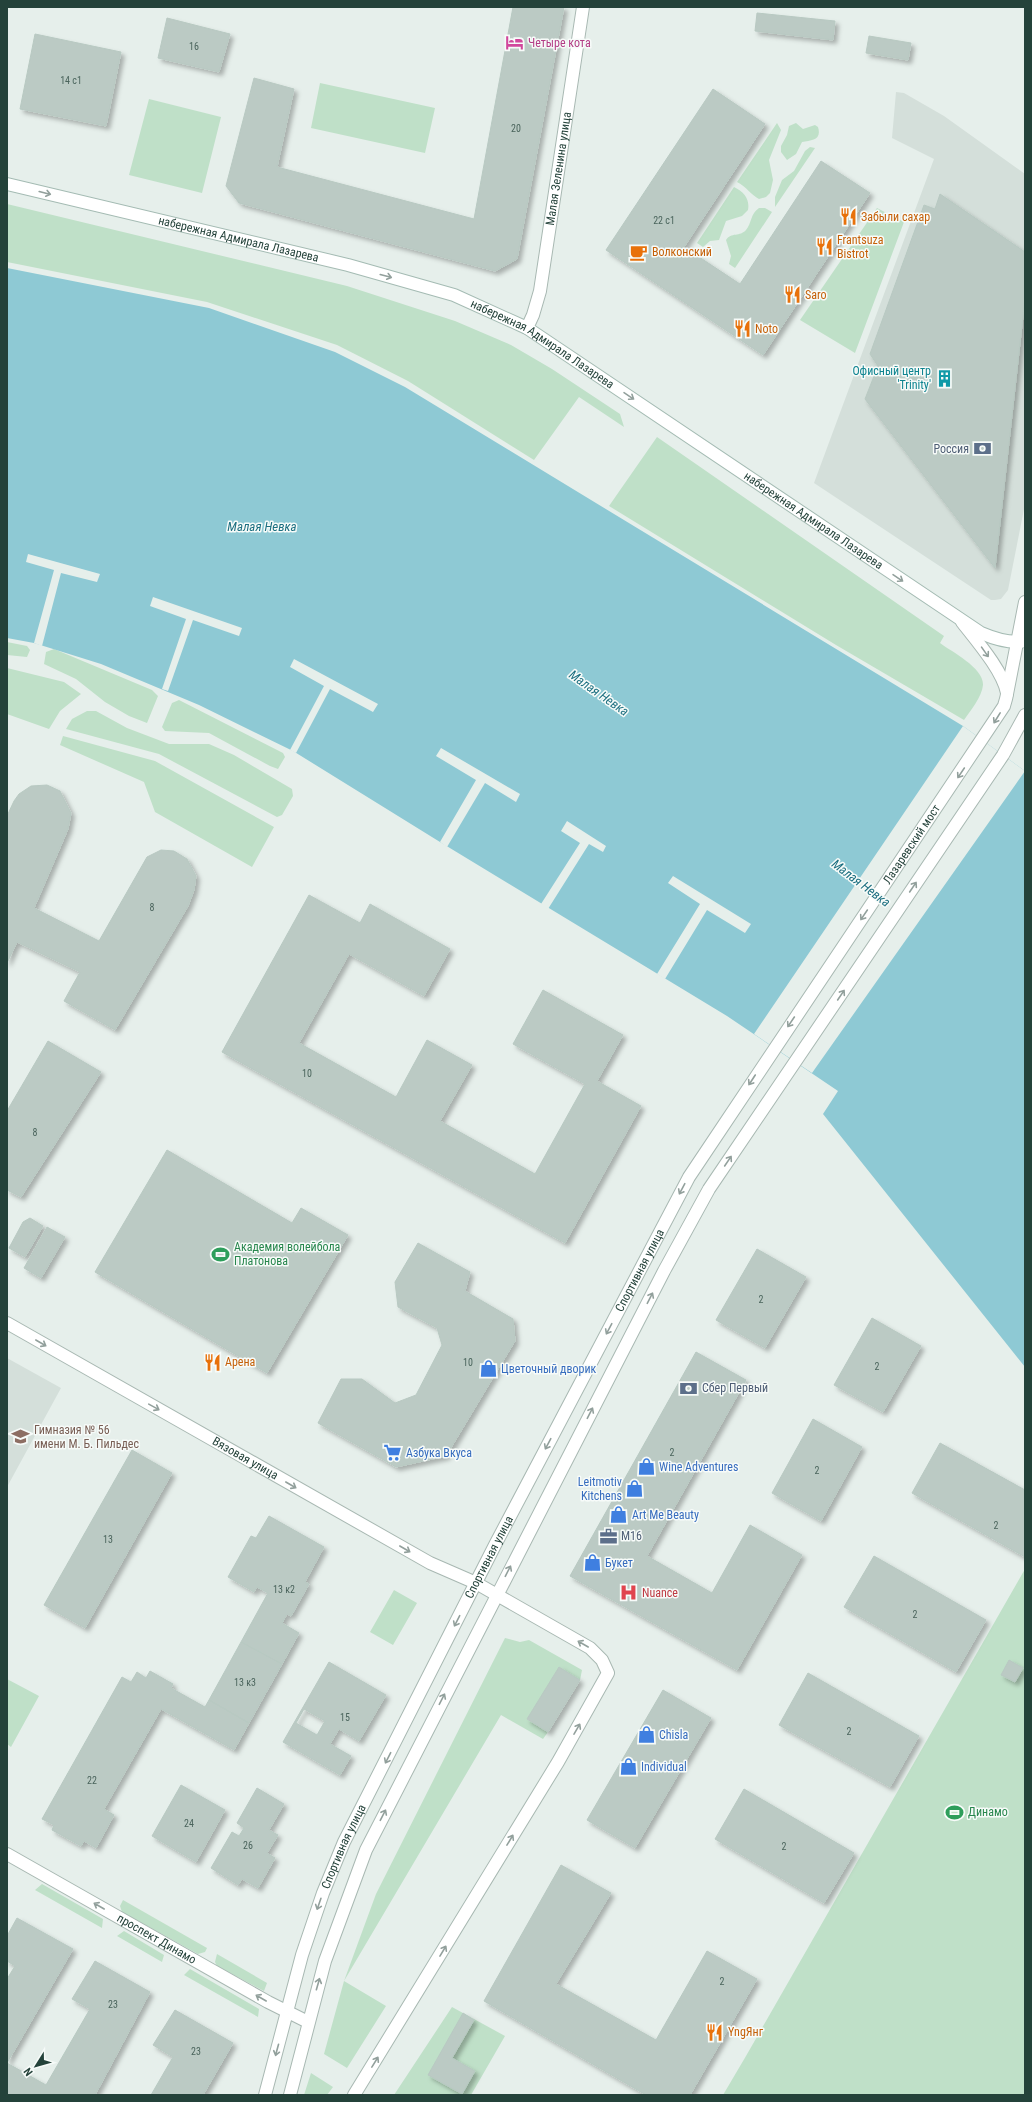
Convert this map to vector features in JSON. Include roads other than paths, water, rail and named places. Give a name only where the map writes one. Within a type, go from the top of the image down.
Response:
[{"type":"street","name":"Малая Зеленина улица","points":[[527,328],[533,315],[540,291],[583,7]]},
{"type":"street","name":"набережная Адмирала Лазарева","points":[[7,184],[348,265],[454,295],[527,328],[981,633],[996,639],[1021,642]]},
{"type":"street","points":[[1007,694],[1021,642],[1025,602]]},
{"type":"street","points":[[962,621],[988,656],[1007,694]]},
{"type":"street","name":"Лазаревский мост","points":[[774,1047],[982,740],[1004,706],[1007,694]]},
{"type":"street","name":"Спортивная улица","points":[[265,2095],[302,1955],[323,1893],[344,1842],[709,1189],[1003,755],[1025,715]]},
{"type":"street","name":"Спортивная улица","points":[[290,2095],[325,1961],[366,1850],[486,1589],[689,1177],[774,1047]]},
{"type":"street","name":"Вязовая улица","points":[[7,1324],[430,1563],[486,1589]]},
{"type":"street","name":"Спортивная улица","points":[[354,2095],[558,1762],[608,1673],[602,1660],[590,1648],[486,1589]]},
{"type":"street","name":"проспект Динамо","points":[[7,1854],[286,2012],[308,2022]]},
{"type":"water","name":"Малая Невка","points":[[7,268],[209,308],[335,352],[405,387],[963,726],[1025,771],[1025,1367],[823,1114],[838,1091],[727,1016],[293,751],[199,705],[101,664],[34,643],[7,638]]},
{"type":"place","name":"Четыре кота","points":[[515,43]]},
{"type":"place","name":"Забыли сахар","points":[[848,217]]},
{"type":"place","name":"Frantsuza Bistrot","points":[[824,247]]},
{"type":"place","name":"Волконский","points":[[639,252]]},
{"type":"place","name":"Saro","points":[[792,295]]},
{"type":"place","name":"Noto","points":[[742,329]]},
{"type":"place","name":"Офисный центр 'Trinity'","points":[[944,378]]},
{"type":"place","name":"Россия","points":[[982,449]]},
{"type":"place","name":"Академия волейбола Платонова","points":[[221,1254]]},
{"type":"place","name":"Арена","points":[[212,1362]]},
{"type":"place","name":"Цветочный дворик","points":[[488,1369]]},
{"type":"place","name":"Сбер Первый","points":[[689,1388]]},
{"type":"place","name":"Гимназия № 56 имени М. Б. Пильдес","points":[[21,1437]]},
{"type":"place","name":"Азбука Вкуса","points":[[393,1453]]},
{"type":"place","name":"Wine Adventures","points":[[646,1467]]},
{"type":"place","name":"Leitmotiv Kitchens","points":[[635,1489]]},
{"type":"place","name":"Art Me Beauty","points":[[619,1515]]},
{"type":"place","name":"M16","points":[[608,1536]]},
{"type":"place","name":"Букет","points":[[592,1563]]},
{"type":"place","name":"Nuance","points":[[629,1593]]},
{"type":"place","name":"Chisla","points":[[646,1735]]},
{"type":"place","name":"Individual","points":[[628,1767]]},
{"type":"place","name":"Динамо","points":[[955,1812]]},
{"type":"place","name":"YngЯнг","points":[[715,2032]]}]
